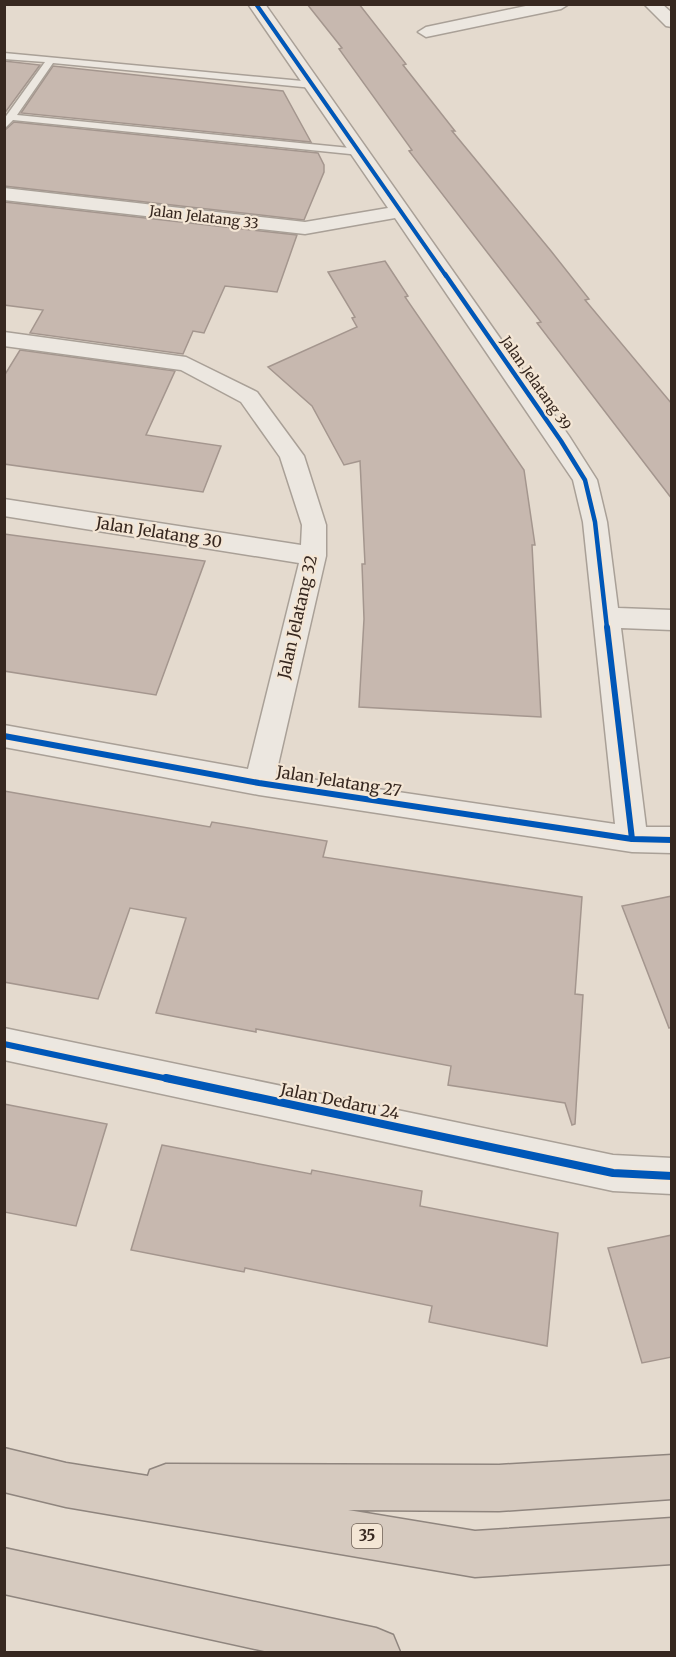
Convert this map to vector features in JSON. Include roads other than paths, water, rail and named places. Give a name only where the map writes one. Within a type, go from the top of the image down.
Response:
[{"type":"highway","name":"35","points":[[4,1470],[66,1485],[475,1554],[672,1541]]},
{"type":"highway","points":[[66,1485],[499,1488],[672,1477]]},
{"type":"highway","points":[[4,1571],[376,1653]]},
{"type":"street","name":"Jalan Jelatang 39","points":[[256,4],[561,441],[585,480],[595,522],[608,618],[632,839]]},
{"type":"street","points":[[652,4],[672,22]]},
{"type":"street","points":[[426,32],[540,6],[560,5]]},
{"type":"street","name":"Jalan Jelatang 33","points":[[4,194],[305,228],[402,211]]},
{"type":"street","name":"Jalan Jelatang 32","points":[[4,339],[186,364],[249,397],[292,456],[314,525],[313,556],[259,783]]},
{"type":"street","name":"Jalan Jelatang 30","points":[[4,507],[313,556]]},
{"type":"street","points":[[608,618],[672,620]]},
{"type":"street","name":"Jalan Jelatang 27","points":[[4,736],[259,783],[632,839],[672,840]]},
{"type":"street","name":"Jalan Dedaru 24","points":[[4,1044],[613,1173],[672,1176]]},
{"type":"lane","points":[[4,56],[313,85]]},
{"type":"lane","points":[[4,126],[51,60]]},
{"type":"lane","points":[[11,117],[360,152]]}]
